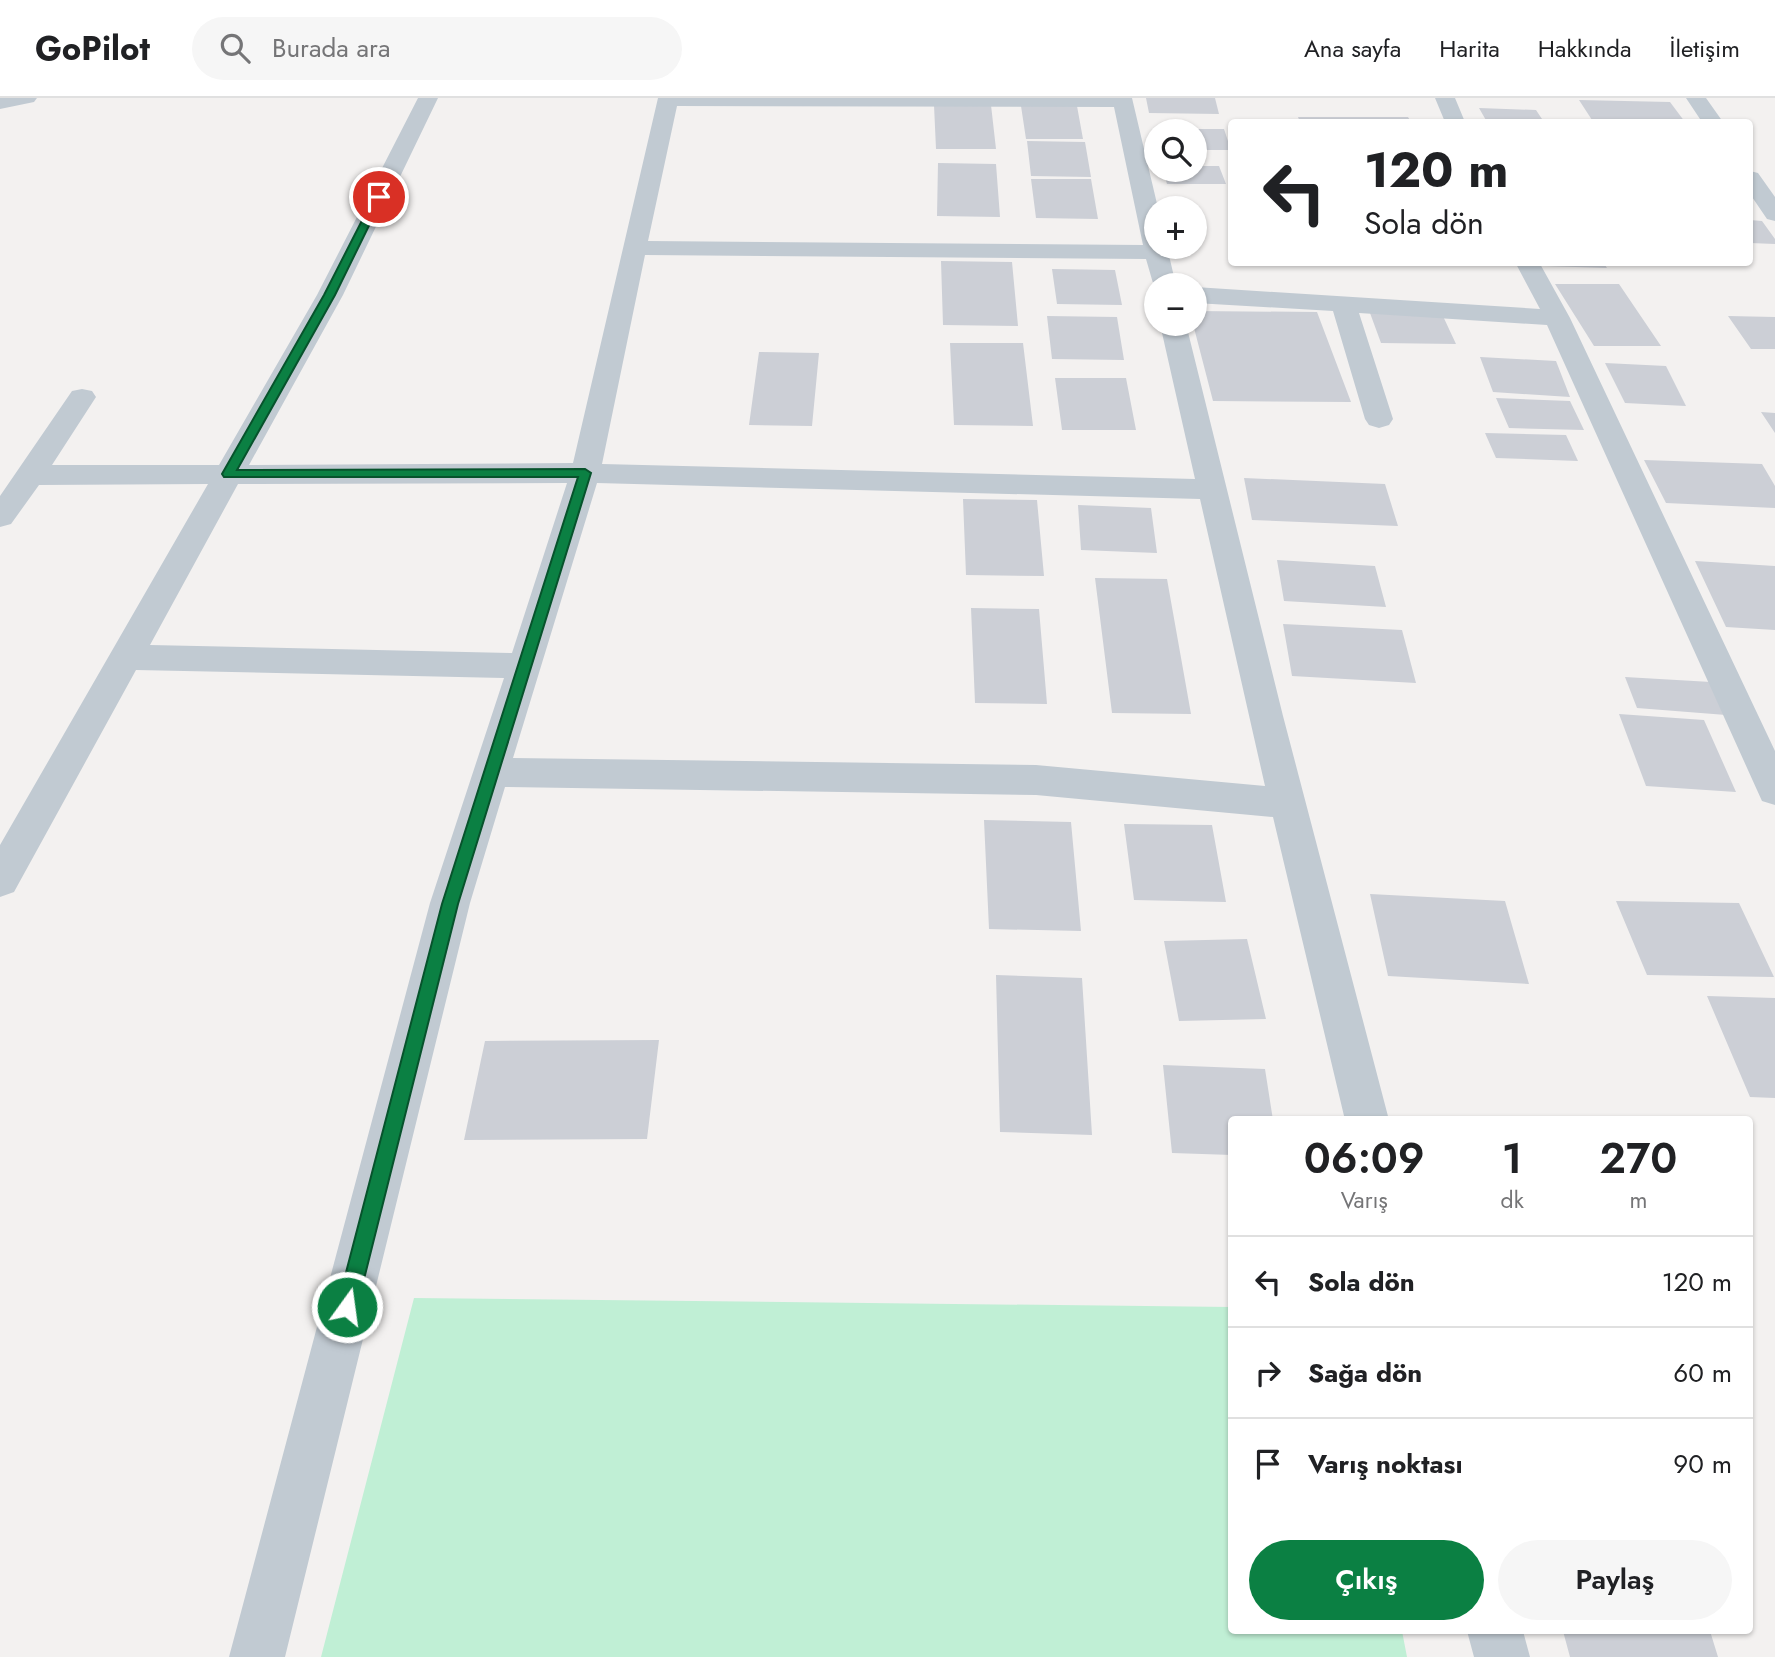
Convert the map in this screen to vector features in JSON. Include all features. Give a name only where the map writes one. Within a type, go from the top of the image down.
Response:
[{"type":"street","points":[[0,103],[27,98]]},
{"type":"street","points":[[0,880],[330,295],[428,98]]},
{"type":"street","points":[[1445,98],[1454,119]]},
{"type":"street","points":[[1696,98],[1710,119]]},
{"type":"street","points":[[257,1657],[450,904],[585,473],[668,99],[1123,99],[1144,199]]},
{"type":"street","points":[[1753,184],[1764,206]]},
{"type":"street","points":[[635,248],[1144,252]]},
{"type":"street","points":[[1529,266],[1558,318],[1775,790]]},
{"type":"street","points":[[1207,296],[1558,318]]},
{"type":"street","points":[[1343,303],[1380,419]]},
{"type":"street","points":[[1176,336],[1366,1116]]},
{"type":"street","points":[[0,517],[82,397]]},
{"type":"street","points":[[31,475],[585,473],[1212,489]]},
{"type":"street","points":[[126,657],[525,666]]},
{"type":"street","points":[[491,772],[1036,780],[1288,803]]},
{"type":"street","points":[[1496,1634],[1502,1657]]},
{"type":"green space","points":[[414,1298],[1228,1307],[1228,1634],[1403,1634],[1407,1657],[321,1657]]},
{"type":"building","points":[[1146,98],[1215,98],[1219,114],[1149,113]]},
{"type":"building","points":[[1579,100],[1670,102],[1683,119],[1591,119]]},
{"type":"building","points":[[934,105],[991,105],[996,149],[936,149]]},
{"type":"building","points":[[1021,106],[1077,106],[1083,139],[1026,139]]},
{"type":"building","points":[[1479,108],[1536,110],[1542,119],[1485,119]]},
{"type":"building","points":[[1298,117],[1409,119],[1299,119]]},
{"type":"building","points":[[1207,129],[1224,129],[1228,150],[1207,150]]},
{"type":"building","points":[[1027,141],[1085,142],[1091,177],[1031,176]]},
{"type":"building","points":[[938,163],[996,164],[1000,217],[937,216]]},
{"type":"building","points":[[1207,166],[1219,166],[1226,184],[1167,184],[1207,182]]},
{"type":"building","points":[[1031,179],[1091,179],[1098,219],[1036,218]]},
{"type":"building","points":[[1753,220],[1762,221],[1775,239],[1775,244],[1753,243]]},
{"type":"building","points":[[941,261],[1012,262],[1018,326],[943,325]]},
{"type":"building","points":[[1544,266],[1606,266],[1607,268]]},
{"type":"building","points":[[1052,269],[1115,270],[1122,305],[1057,304]]},
{"type":"building","points":[[1555,284],[1619,284],[1661,346],[1594,346]]},
{"type":"building","points":[[1207,311],[1317,312],[1351,402],[1213,401],[1196,336],[1207,336]]},
{"type":"building","points":[[1370,313],[1442,314],[1456,344],[1381,343]]},
{"type":"building","points":[[1047,316],[1117,317],[1124,360],[1052,359]]},
{"type":"building","points":[[1728,316],[1775,317],[1775,349],[1751,349]]},
{"type":"building","points":[[950,343],[1023,343],[1033,426],[954,425]]},
{"type":"building","points":[[759,352],[819,353],[812,426],[749,425]]},
{"type":"building","points":[[1480,357],[1556,361],[1570,397],[1493,392]]},
{"type":"building","points":[[1605,363],[1666,366],[1686,406],[1625,403]]},
{"type":"building","points":[[1055,378],[1126,378],[1136,430],[1062,430]]},
{"type":"building","points":[[1496,398],[1570,401],[1584,430],[1509,428]]},
{"type":"building","points":[[1761,412],[1775,413],[1775,433]]},
{"type":"building","points":[[1485,433],[1566,435],[1578,461],[1496,458]]},
{"type":"building","points":[[1644,460],[1762,464],[1775,486],[1775,508],[1666,503]]},
{"type":"building","points":[[1244,478],[1385,484],[1398,526],[1252,520]]},
{"type":"building","points":[[963,499],[1037,500],[1044,576],[966,575]]},
{"type":"building","points":[[1078,505],[1151,508],[1157,553],[1081,550]]},
{"type":"building","points":[[1277,560],[1375,566],[1386,607],[1284,601]]},
{"type":"building","points":[[1695,561],[1775,566],[1775,630],[1726,627]]},
{"type":"building","points":[[1095,578],[1167,579],[1191,714],[1112,713]]},
{"type":"building","points":[[971,608],[1039,609],[1047,704],[975,703]]},
{"type":"building","points":[[1283,624],[1402,630],[1416,683],[1292,676]]},
{"type":"building","points":[[1625,677],[1711,682],[1726,715],[1637,708]]},
{"type":"building","points":[[1619,714],[1704,720],[1736,792],[1646,786]]},
{"type":"building","points":[[984,820],[1071,822],[1081,931],[989,929]]},
{"type":"building","points":[[1124,824],[1212,825],[1226,902],[1134,900]]},
{"type":"building","points":[[1370,894],[1505,901],[1529,984],[1388,976]]},
{"type":"building","points":[[1616,901],[1739,903],[1774,977],[1647,975]]},
{"type":"building","points":[[1247,939],[1266,1019],[1179,1021],[1164,941]]},
{"type":"building","points":[[996,975],[1082,978],[1092,1135],[1000,1132]]},
{"type":"building","points":[[1707,996],[1775,998],[1775,1098],[1750,1097]]},
{"type":"building","points":[[659,1040],[647,1139],[464,1140],[485,1041]]},
{"type":"building","points":[[1163,1065],[1265,1069],[1272,1116],[1228,1116],[1228,1155],[1172,1153]]},
{"type":"building","points":[[1564,1634],[1711,1634],[1718,1657],[1570,1657]]},
{"type":"route","points":[[347,1307],[450,904],[585,473],[228,474],[330,295],[379,197]]}]
